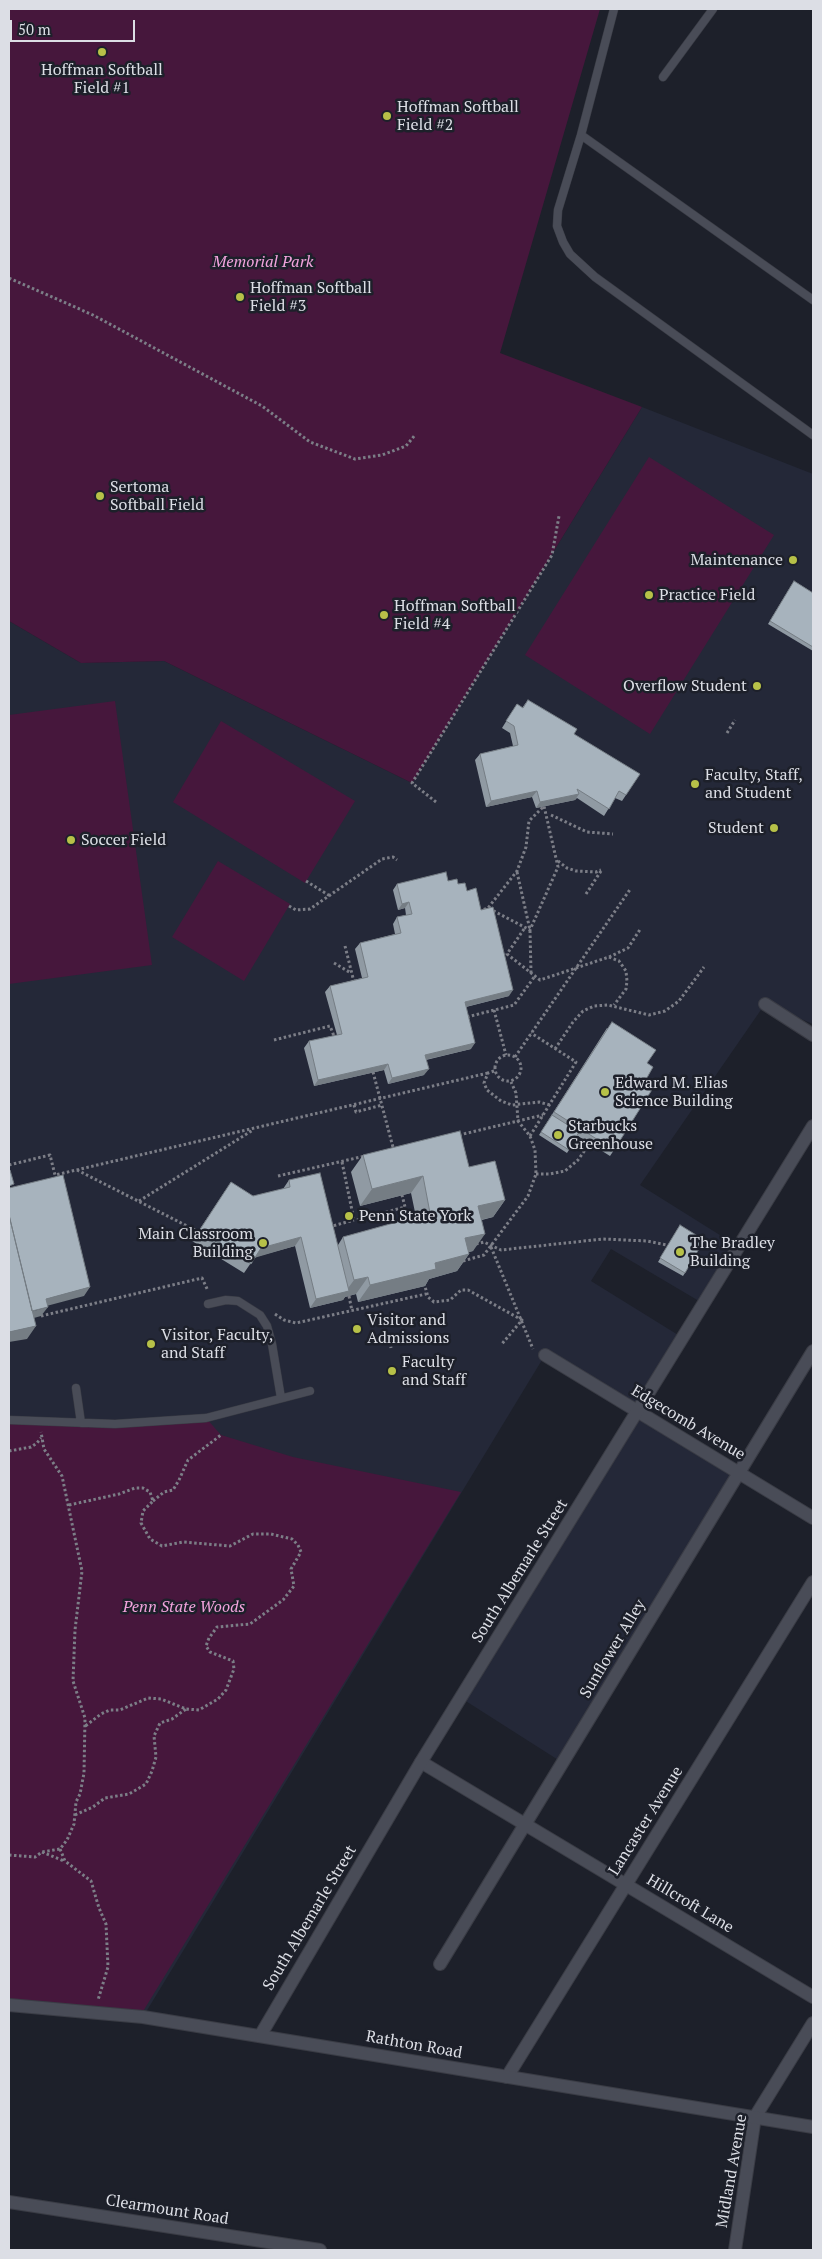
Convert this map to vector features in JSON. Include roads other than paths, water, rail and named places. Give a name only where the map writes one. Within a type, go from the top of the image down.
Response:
[{"type":"street","points":[[765,1004],[813,1034]]},
{"type":"street","name":"South Albemarle Street","points":[[260,2036],[421,1762],[813,1126]]},
{"type":"street","name":"Sunflower Alley","points":[[440,1964],[813,1351]]},
{"type":"street","name":"Edgecomb Avenue","points":[[539,1352],[813,1518]]},
{"type":"street","name":"Lancaster Avenue","points":[[507,2077],[813,1582]]},
{"type":"street","name":"Hillcroft Lane","points":[[421,1762],[813,1996]]},
{"type":"street","name":"Rathton Road","points":[[9,2005],[143,2017],[813,2127]]},
{"type":"street","name":"Midland Avenue","points":[[735,2250],[755,2117],[813,2023]]},
{"type":"street","name":"Clearmount Road","points":[[9,2202],[320,2250]]},
{"type":"lane","points":[[614,9],[581,135],[558,210],[557,226],[570,254],[595,277],[813,435]]},
{"type":"lane","points":[[663,77],[713,9]]},
{"type":"lane","points":[[581,135],[813,300]]},
{"type":"lane","points":[[208,1304],[226,1300],[238,1300],[260,1315],[267,1326],[272,1344],[281,1398]]},
{"type":"lane","points":[[76,1388],[81,1423]]},
{"type":"lane","points":[[9,1420],[115,1424],[206,1418],[310,1391]]},
{"type":"place","name":"Hoffman Softball Field #1","points":[[102,52]]},
{"type":"place","name":"Hoffman Softball Field #2","points":[[387,116]]},
{"type":"place","name":"Hoffman Softball Field #3","points":[[240,297]]},
{"type":"place","name":"Sertoma Softball Field","points":[[100,496]]},
{"type":"place","name":"Maintenance","points":[[793,560]]},
{"type":"place","name":"Practice Field","points":[[649,595]]},
{"type":"place","name":"Hoffman Softball Field #4","points":[[384,615]]},
{"type":"place","name":"Overflow Student","points":[[757,686]]},
{"type":"place","name":"Faculty, Staff, and Student","points":[[695,784]]},
{"type":"place","name":"Student","points":[[774,828]]},
{"type":"place","name":"Soccer Field","points":[[71,840]]},
{"type":"place","name":"Edward M. Elias Science Building","points":[[605,1092]]},
{"type":"place","name":"Starbucks Greenhouse","points":[[558,1135]]},
{"type":"place","name":"Penn State York","points":[[349,1216]]},
{"type":"place","name":"Main Classroom Building","points":[[263,1243]]},
{"type":"place","name":"The Bradley Building","points":[[680,1252]]},
{"type":"place","name":"Visitor and Admissions","points":[[357,1329]]},
{"type":"place","name":"Visitor, Faculty, and Staff","points":[[151,1344]]},
{"type":"place","name":"Faculty and Staff","points":[[392,1371]]},
{"type":"park label","name":"Memorial Park","points":[[263,262]]},
{"type":"park label","name":"Penn State Woods","points":[[184,1607]]}]
